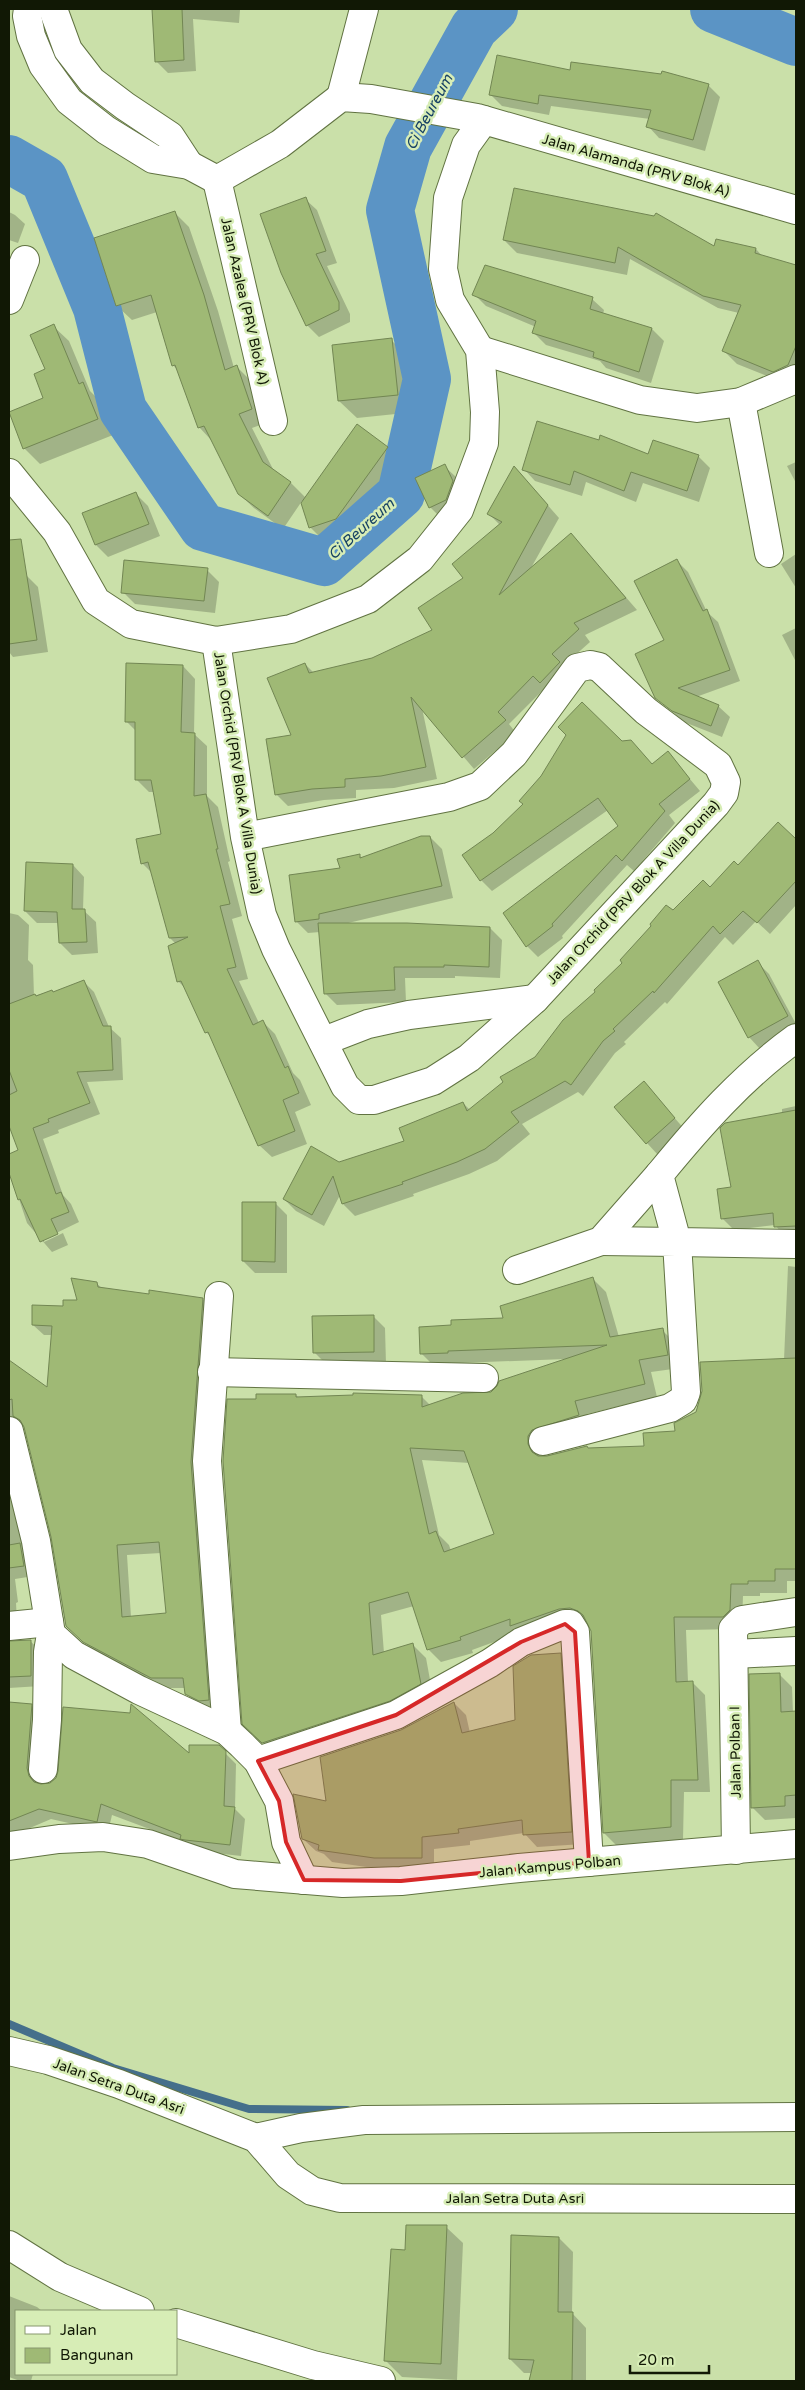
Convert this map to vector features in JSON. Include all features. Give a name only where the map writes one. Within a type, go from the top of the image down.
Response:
[{"type":"street","points":[[28,9],[27,16],[31,36],[43,64],[69,101],[106,130],[153,159],[189,165],[217,180],[280,144],[341,97],[364,9]]},
{"type":"street","points":[[53,9],[68,50],[92,81],[170,136],[189,165]]},
{"type":"street","name":"Jalan Alamanda (PRV Blok A)","points":[[341,97],[372,99],[480,119],[796,210]]},
{"type":"street","points":[[9,473],[57,532],[96,601],[131,624],[216,641],[291,629],[368,599],[420,559],[459,510],[484,443],[485,412],[480,350],[450,300],[443,269],[448,198],[466,145],[480,119]]},
{"type":"street","name":"Jalan Azalea (PRV Blok A)","points":[[217,180],[274,421]]},
{"type":"street","points":[[9,300],[25,260]]},
{"type":"street","points":[[480,350],[640,400],[697,408],[740,402],[796,380]]},
{"type":"street","points":[[740,402],[769,553]]},
{"type":"street","name":"Jalan Orchid (PRV Blok A Villa Dunia)","points":[[216,641],[245,837],[262,915],[276,949],[351,1094],[359,1100],[374,1100],[433,1081],[453,1070],[535,999],[716,804],[724,793],[726,782],[718,765],[646,711],[599,667],[590,664],[577,668],[514,754],[480,786],[449,798],[245,837]]},
{"type":"street","points":[[324,1041],[368,1024],[409,1015],[535,999]]},
{"type":"street","points":[[601,1241],[727,1097],[776,1052],[796,1038]]},
{"type":"street","points":[[543,1441],[670,1408],[683,1400],[686,1384],[677,1242],[659,1175]]},
{"type":"street","points":[[517,1270],[601,1241],[796,1244]]},
{"type":"street","points":[[218,1296],[208,1461],[227,1731]]},
{"type":"street","points":[[212,1372],[484,1378]]},
{"type":"street","points":[[9,1431],[36,1541],[50,1628],[47,1720],[43,1769]]},
{"type":"street","name":"Jalan Polban I","points":[[736,1850],[733,1629],[742,1620],[796,1612]]},
{"type":"street","points":[[258,1761],[396,1714],[490,1663],[521,1642],[565,1624],[570,1624],[575,1632],[589,1862]]},
{"type":"street","points":[[9,1626],[50,1628],[74,1655],[139,1690],[227,1731],[258,1761],[279,1801],[286,1842],[304,1880]]},
{"type":"street","points":[[734,1654],[796,1651]]},
{"type":"street","name":"Jalan Kampus Polban","points":[[9,1846],[59,1840],[103,1838],[148,1844],[235,1874],[343,1883],[401,1881],[796,1844]]},
{"type":"street","name":"Jalan Setra Duta Asri","points":[[9,2051],[48,2060],[119,2084],[256,2138],[288,2174],[312,2191],[340,2198],[796,2199]]},
{"type":"street","points":[[256,2138],[302,2128],[364,2120],[796,2117]]},
{"type":"street","points":[[9,2246],[60,2277],[138,2310]]},
{"type":"street","points":[[178,2324],[313,2365],[381,2381]]},
{"type":"highlighted area","points":[[565,1624],[575,1632],[589,1862],[401,1881],[304,1880],[286,1842],[279,1801],[258,1761],[396,1715],[521,1642]]},
{"type":"building","points":[[152,9],[182,9],[184,60],[155,62]]},
{"type":"building","points":[[497,55],[570,70],[571,62],[661,74],[662,71],[709,84],[693,140],[646,127],[651,110],[539,95],[538,104],[489,95]]},
{"type":"building","points":[[514,188],[654,216],[656,213],[714,246],[716,239],[756,248],[755,253],[796,265],[796,346],[788,365],[773,372],[722,351],[741,305],[703,296],[618,247],[615,263],[503,240]]},
{"type":"building","points":[[306,197],[326,251],[316,254],[339,302],[339,310],[306,326],[281,273],[260,214]]},
{"type":"building","points":[[175,211],[204,295],[225,370],[237,365],[252,409],[239,414],[263,462],[291,482],[268,516],[238,494],[204,426],[198,428],[175,365],[172,366],[151,295],[116,306],[94,238]]},
{"type":"building","points":[[485,265],[593,297],[590,309],[652,328],[639,372],[593,357],[594,352],[532,333],[536,321],[472,295]]},
{"type":"building","points":[[54,324],[79,384],[83,382],[98,419],[23,449],[9,412],[43,398],[34,374],[45,369],[30,335]]},
{"type":"building","points":[[392,338],[398,395],[338,401],[332,345]]},
{"type":"building","points":[[537,421],[599,440],[600,435],[648,454],[653,440],[699,455],[687,491],[631,472],[624,491],[574,471],[570,485],[522,470]]},
{"type":"building","points":[[357,424],[388,447],[336,519],[309,528],[301,503]]},
{"type":"building","points":[[445,464],[453,481],[446,500],[429,508],[415,478]]},
{"type":"building","points":[[514,466],[548,505],[499,595],[571,533],[626,598],[574,623],[579,629],[552,654],[560,662],[540,683],[533,676],[498,712],[506,720],[462,758],[411,697],[426,767],[381,776],[345,779],[345,787],[312,789],[275,795],[266,739],[291,735],[267,678],[305,663],[309,673],[372,658],[432,630],[418,608],[463,578],[452,564],[502,522],[487,514]]},
{"type":"building","points":[[136,492],[149,524],[95,545],[82,513]]},
{"type":"building","points":[[21,539],[37,640],[9,644],[9,540]]},
{"type":"building","points":[[677,559],[703,611],[707,609],[730,670],[678,688],[719,705],[711,726],[672,711],[655,698],[635,654],[664,640],[634,581]]},
{"type":"building","points":[[124,560],[208,568],[204,601],[121,593]]},
{"type":"building","points":[[126,663],[183,665],[181,732],[195,733],[194,796],[206,794],[218,849],[216,849],[230,904],[220,906],[236,967],[227,969],[253,1025],[263,1020],[285,1068],[288,1066],[299,1093],[283,1100],[295,1131],[258,1146],[208,1032],[205,1033],[181,981],[177,982],[168,946],[188,937],[169,938],[148,862],[141,864],[136,839],[161,834],[151,780],[135,780],[135,722],[125,722]]},
{"type":"building","points":[[582,702],[622,741],[631,740],[652,764],[668,751],[690,779],[659,804],[665,811],[622,861],[616,855],[552,924],[553,926],[526,947],[503,913],[618,826],[598,798],[480,881],[462,855],[493,833],[523,804],[519,801],[541,776],[566,735],[558,727]]},
{"type":"building","points":[[778,822],[796,839],[796,881],[757,923],[743,911],[720,934],[713,926],[654,993],[653,991],[613,1029],[615,1031],[603,1041],[571,1085],[565,1081],[511,1112],[519,1122],[485,1149],[457,1162],[402,1182],[403,1184],[342,1204],[333,1176],[312,1215],[283,1199],[311,1146],[339,1162],[404,1141],[399,1128],[463,1102],[467,1111],[503,1082],[500,1077],[535,1057],[563,1020],[595,992],[594,990],[622,963],[620,960],[651,926],[650,924],[666,905],[673,910],[703,880],[710,887],[734,861],[738,865]]},
{"type":"building","points":[[421,836],[430,836],[442,886],[319,914],[319,919],[295,922],[289,875],[340,868],[337,859],[360,854],[360,858]]},
{"type":"building","points":[[26,862],[73,864],[72,909],[85,909],[87,942],[59,943],[57,912],[24,911]]},
{"type":"building","points":[[318,923],[407,923],[490,927],[489,967],[444,965],[444,967],[394,967],[395,990],[324,994]]},
{"type":"building","points":[[758,960],[788,1016],[748,1038],[718,982]]},
{"type":"building","points":[[84,980],[103,1026],[111,1026],[113,1070],[77,1072],[90,1103],[48,1119],[49,1122],[33,1128],[56,1194],[61,1192],[69,1212],[51,1219],[58,1234],[40,1242],[20,1199],[18,1200],[9,1173],[9,1154],[18,1150],[9,1126],[9,1095],[17,1091],[9,1070],[9,1004],[35,994],[36,996],[52,990],[53,992]]},
{"type":"building","points":[[644,1081],[675,1118],[646,1144],[614,1107]]},
{"type":"building","points":[[796,1110],[796,1226],[774,1227],[773,1213],[721,1219],[717,1189],[731,1187],[720,1128],[725,1123]]},
{"type":"building","points":[[242,1202],[276,1202],[275,1262],[242,1261]]},
{"type":"building","points":[[593,1277],[610,1337],[663,1328],[668,1355],[639,1360],[645,1384],[575,1401],[579,1415],[532,1430],[528,1436],[528,1444],[532,1452],[538,1456],[547,1456],[587,1446],[588,1448],[644,1446],[643,1433],[675,1431],[674,1423],[696,1412],[702,1391],[700,1362],[796,1358],[796,1569],[775,1569],[775,1581],[748,1581],[748,1584],[731,1584],[730,1610],[723,1617],[674,1617],[676,1682],[693,1681],[698,1780],[671,1780],[671,1827],[603,1833],[591,1631],[583,1615],[570,1608],[559,1609],[510,1626],[510,1619],[460,1637],[461,1640],[427,1650],[408,1592],[369,1603],[373,1655],[413,1643],[421,1684],[390,1701],[262,1743],[242,1724],[223,1461],[227,1399],[256,1399],[256,1394],[296,1394],[296,1397],[353,1395],[353,1393],[422,1395],[422,1407],[463,1393],[491,1392],[499,1381],[607,1345],[448,1351],[448,1353],[420,1354],[419,1327],[451,1325],[451,1320],[503,1318],[500,1306]],"holes":[[[410,1448],[464,1451],[494,1534],[444,1552],[436,1531],[429,1534]]]},
{"type":"building","points":[[71,1278],[97,1282],[98,1287],[149,1294],[149,1290],[203,1298],[191,1462],[209,1700],[199,1701],[185,1694],[183,1678],[151,1678],[83,1642],[66,1626],[51,1537],[24,1427],[20,1420],[13,1416],[12,1399],[9,1400],[9,1360],[47,1387],[52,1326],[32,1325],[32,1305],[63,1306],[63,1300],[77,1300]],"holes":[[[159,1542],[166,1613],[122,1617],[117,1545]]]},
{"type":"building","points":[[374,1315],[374,1352],[313,1353],[312,1316]]},
{"type":"building","points":[[20,1543],[24,1566],[9,1568],[9,1545]]},
{"type":"building","points":[[31,1640],[31,1676],[9,1677],[9,1641]]},
{"type":"building","points":[[561,1653],[572,1832],[523,1835],[522,1820],[458,1829],[459,1833],[422,1837],[422,1858],[374,1858],[318,1850],[319,1845],[302,1839],[293,1794],[326,1801],[320,1757],[401,1730],[454,1702],[462,1733],[515,1720],[513,1666],[531,1655]]},
{"type":"building","points":[[780,1673],[781,1712],[796,1711],[796,1795],[785,1796],[785,1806],[751,1808],[749,1674]]},
{"type":"building","points":[[9,1702],[32,1704],[27,1768],[29,1776],[34,1782],[41,1784],[50,1783],[56,1778],[58,1771],[63,1707],[130,1713],[131,1704],[189,1753],[189,1745],[219,1745],[226,1751],[224,1806],[235,1807],[230,1845],[180,1839],[181,1835],[101,1804],[97,1822],[39,1809],[9,1821]]},
{"type":"building","points":[[406,2225],[447,2225],[441,2364],[384,2361],[391,2249],[405,2250]]},
{"type":"building","points":[[511,2235],[559,2237],[558,2312],[573,2312],[572,2381],[529,2381],[534,2360],[509,2359]]},
{"type":"waterway","name":"Ci Beureum","points":[[9,159],[44,179],[97,308],[123,410],[203,527],[324,562],[401,494],[427,379],[390,210],[408,147],[474,28],[494,9]]},
{"type":"waterway","name":"Ci Beureum","points":[[714,9],[796,42]]},
{"type":"waterway","points":[[9,2024],[113,2068],[249,2109],[347,2110]]}]
